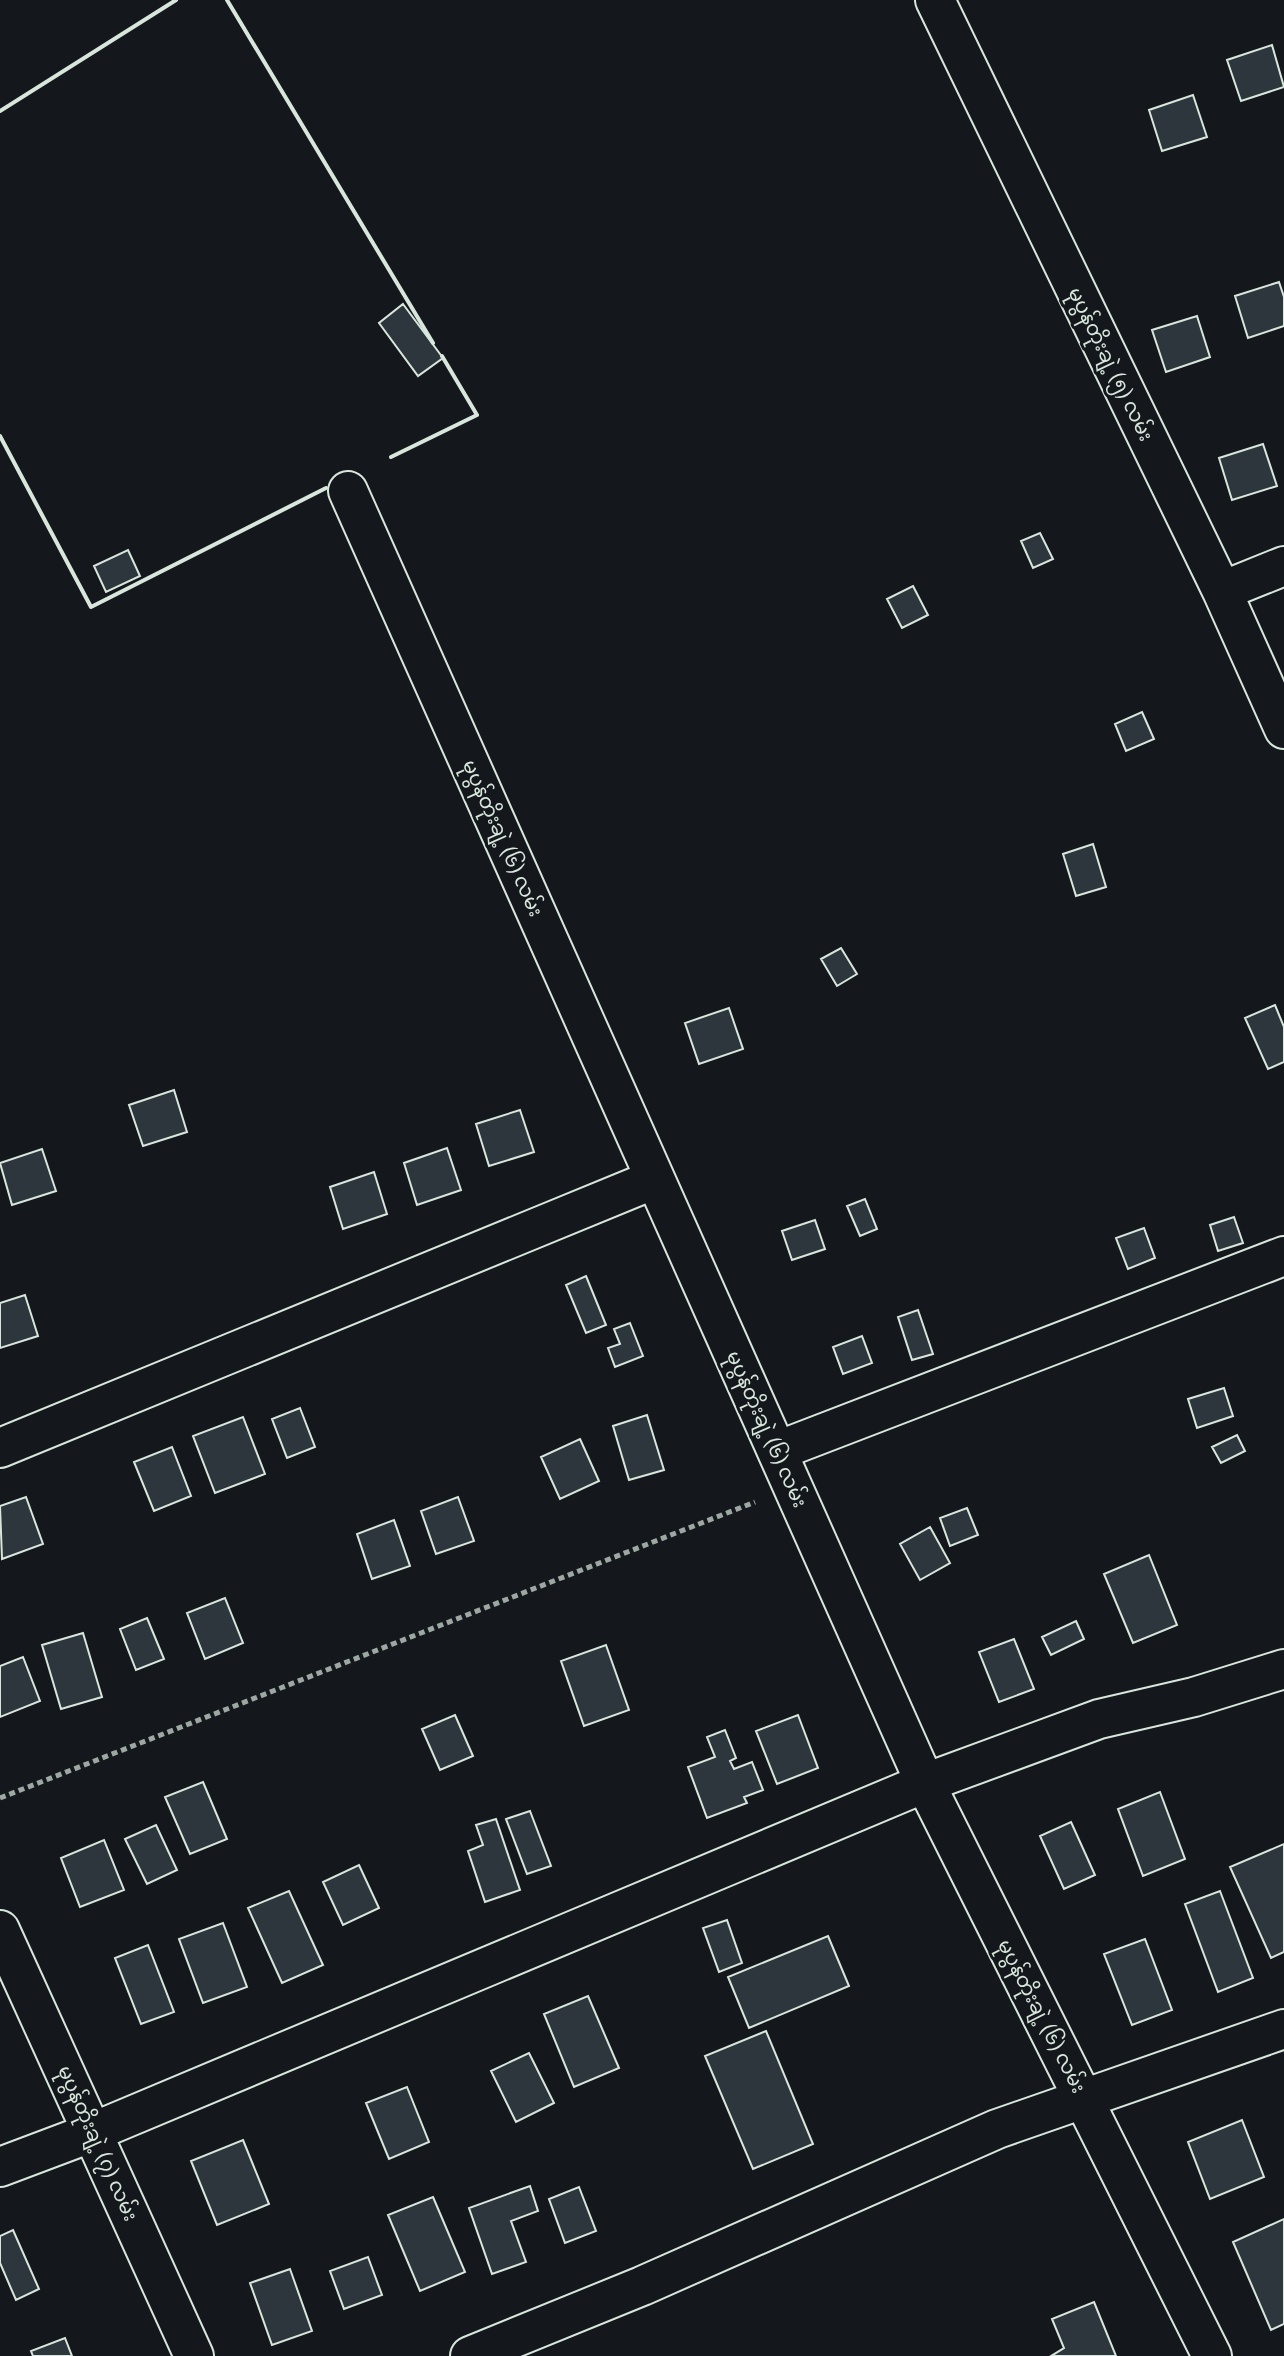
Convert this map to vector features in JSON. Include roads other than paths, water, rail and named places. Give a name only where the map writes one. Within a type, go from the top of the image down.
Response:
[{"type":"street","name":"မုပွန်တိုးချဲ့ (၅) လမ်း","points":[[947,5],[1284,729]]},
{"type":"street","name":"မုပွန်တိုးချဲ့ (၆) လမ်း","points":[[348,491],[925,1783],[1212,2356]]},
{"type":"street","points":[[1222,591],[1284,566]]},
{"type":"street","points":[[0,1448],[655,1179]]},
{"type":"street","points":[[777,1451],[1284,1256]]},
{"type":"street","points":[[0,2167],[93,2132],[925,1783],[1099,1719],[1194,1697],[1284,1669]]},
{"type":"street","name":"မုပွန်တိုးချဲ့ (၇) လမ်း","points":[[0,1930],[194,2356]]},
{"type":"street","points":[[470,2356],[642,2286],[913,2164],[1083,2098],[1284,2029]]}]
